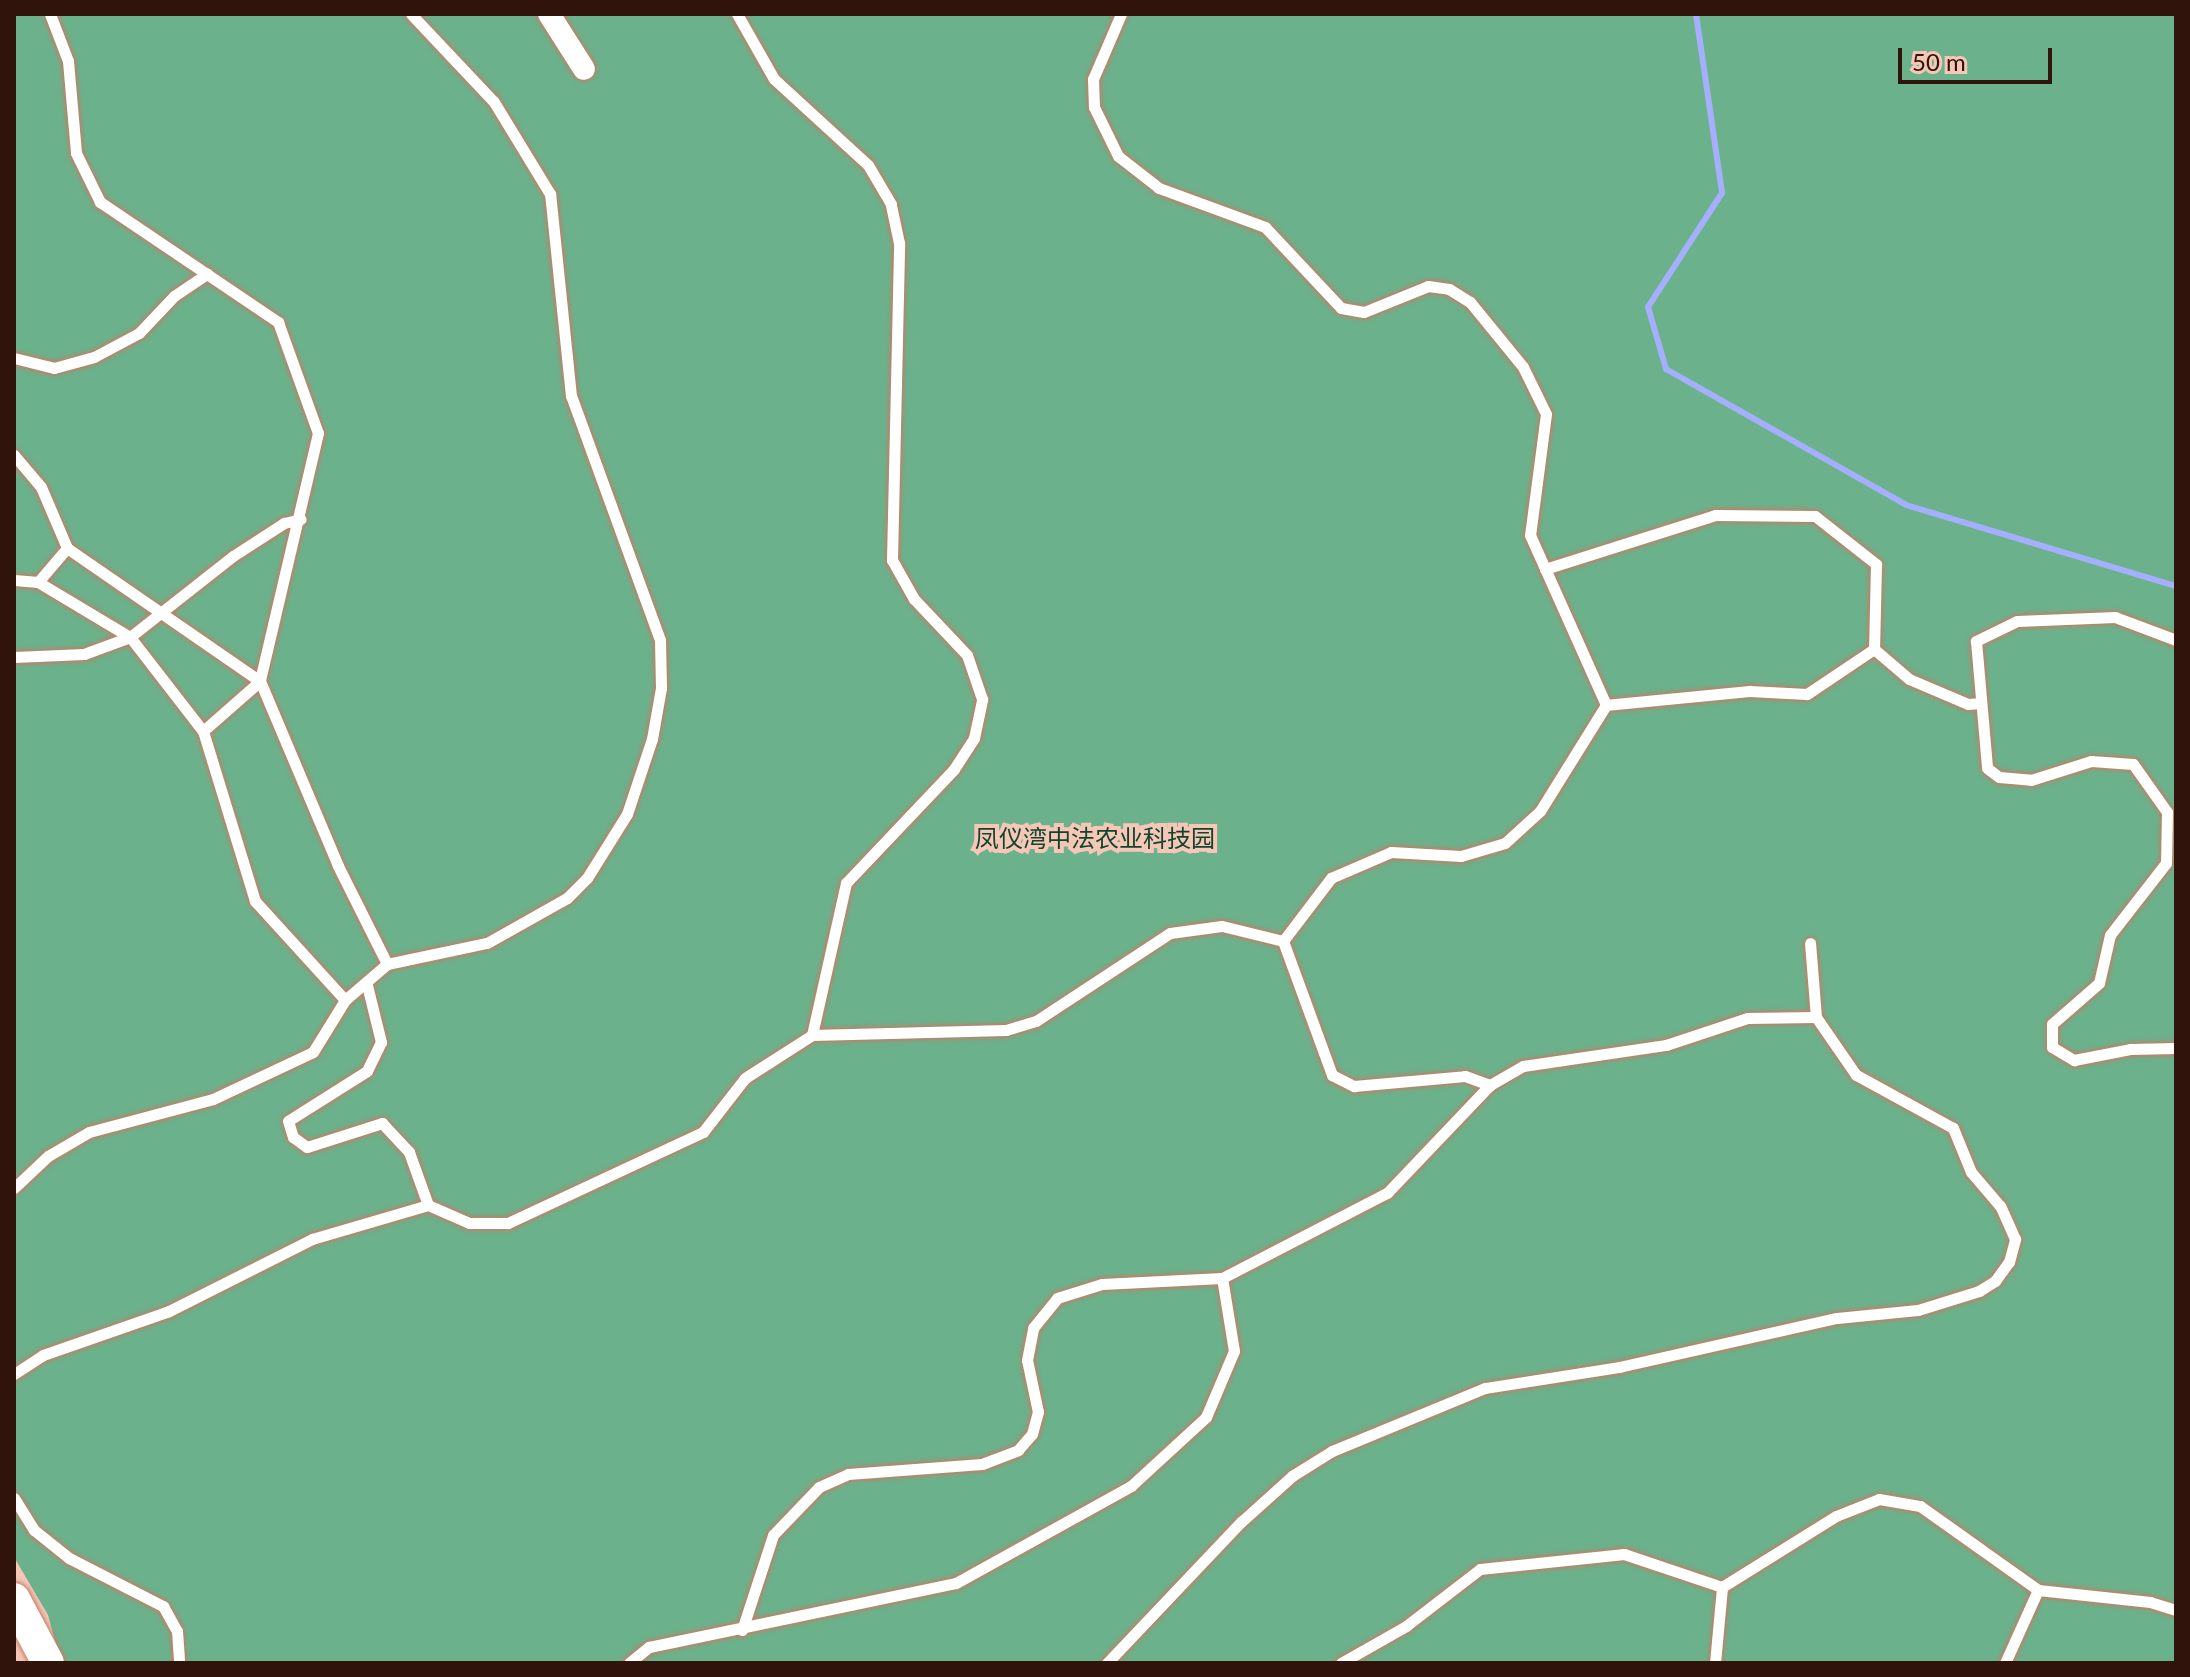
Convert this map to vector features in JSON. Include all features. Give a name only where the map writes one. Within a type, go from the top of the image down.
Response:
[{"type":"street","points":[[549,14],[584,69]]},
{"type":"street","points":[[14,1599],[48,1663]]},
{"type":"lane","points":[[50,14],[68,61],[76,153],[100,202],[278,322],[318,433],[301,519],[260,681],[203,731]]},
{"type":"lane","points":[[14,1188],[48,1156],[89,1132],[213,1099],[313,1052],[345,1000],[367,985],[387,964],[487,943],[577,888],[627,814],[652,739],[661,688],[660,640],[571,396],[550,194],[494,102],[411,14]]},
{"type":"lane","points":[[737,14],[774,79],[868,165],[891,204],[899,243],[892,560],[914,599],[967,655],[982,699],[974,738],[954,769],[846,883],[812,1035]]},
{"type":"lane","points":[[1121,14],[1093,79],[1094,107],[1118,156],[1159,188],[1265,227],[1341,308],[1364,312],[1428,286],[1449,289],[1470,302],[1523,367],[1546,414],[1530,535],[1606,705]]},
{"type":"lane","points":[[14,358],[54,368],[94,357],[139,333],[174,296],[207,274]]},
{"type":"lane","points":[[14,455],[41,487],[67,548],[260,681],[338,866],[387,964]]},
{"type":"lane","points":[[1545,569],[1715,515],[1815,516],[1876,564],[1874,649]]},
{"type":"lane","points":[[14,657],[84,654],[130,637],[233,556],[284,523],[301,519]]},
{"type":"lane","points":[[38,582],[67,548]]},
{"type":"lane","points":[[14,580],[38,582],[130,637],[203,731],[255,901],[345,1000]]},
{"type":"lane","points":[[2176,640],[2115,617],[2017,621],[1976,641],[1987,768],[1999,777],[2031,780],[2091,761],[2133,764],[2167,812],[2166,863],[2110,935],[2099,983],[2052,1024],[2052,1047],[2074,1060],[2130,1049],[2176,1048]]},
{"type":"lane","points":[[1874,649],[1909,679],[1968,704],[1981,703]]},
{"type":"lane","points":[[1606,705],[1749,691],[1807,694],[1874,649]]},
{"type":"lane","points":[[1283,941],[1331,878],[1391,852],[1461,856],[1505,843],[1540,811],[1606,705]]},
{"type":"lane","points":[[14,1374],[43,1355],[169,1311],[312,1239],[428,1205],[469,1223],[508,1223],[703,1132],[745,1078],[812,1035],[1006,1030],[1036,1021],[1170,933],[1222,926],[1283,941]]},
{"type":"lane","points":[[1283,941],[1332,1075],[1354,1086],[1465,1076],[1490,1085]]},
{"type":"lane","points":[[1107,1663],[1241,1522],[1292,1476],[1332,1451],[1485,1388],[1619,1367],[1837,1318],[1918,1310],[1979,1291],[1995,1281],[2009,1262],[2015,1239],[2000,1206],[1971,1172],[1953,1128],[1856,1075],[1816,1017],[1810,943]]},
{"type":"lane","points":[[367,985],[381,1042],[367,1071],[288,1121],[293,1137],[307,1147],[382,1123],[409,1152],[428,1205]]},
{"type":"lane","points":[[742,1630],[773,1535],[819,1487],[848,1474],[982,1464],[1018,1450],[1032,1434],[1038,1412],[1027,1360],[1033,1328],[1057,1298],[1102,1284],[1222,1278],[1387,1193],[1490,1085],[1523,1066],[1666,1045],[1747,1018],[1816,1017]]},
{"type":"lane","points":[[629,1663],[649,1647],[956,1583],[1131,1486],[1206,1417],[1234,1351],[1222,1278]]},
{"type":"lane","points":[[14,1498],[34,1530],[69,1558],[163,1606],[177,1631],[179,1663]]},
{"type":"lane","points":[[1722,1587],[1836,1516],[1894,1499],[1920,1506],[2038,1590],[2150,1602],[2176,1610]]},
{"type":"lane","points":[[1341,1663],[1406,1626],[1480,1569],[1624,1554],[1722,1587]]},
{"type":"lane","points":[[1715,1663],[1722,1587]]},
{"type":"lane","points":[[2005,1663],[2038,1590]]},
{"type":"green space","name":"凤仪湾中法农业科技园","points":[[14,14],[2176,14],[2176,1663],[61,1663],[48,1615],[14,1557]]},
{"type":"waterway","points":[[1696,14],[1722,193],[1648,307],[1666,369],[1906,505],[2176,586]]}]
